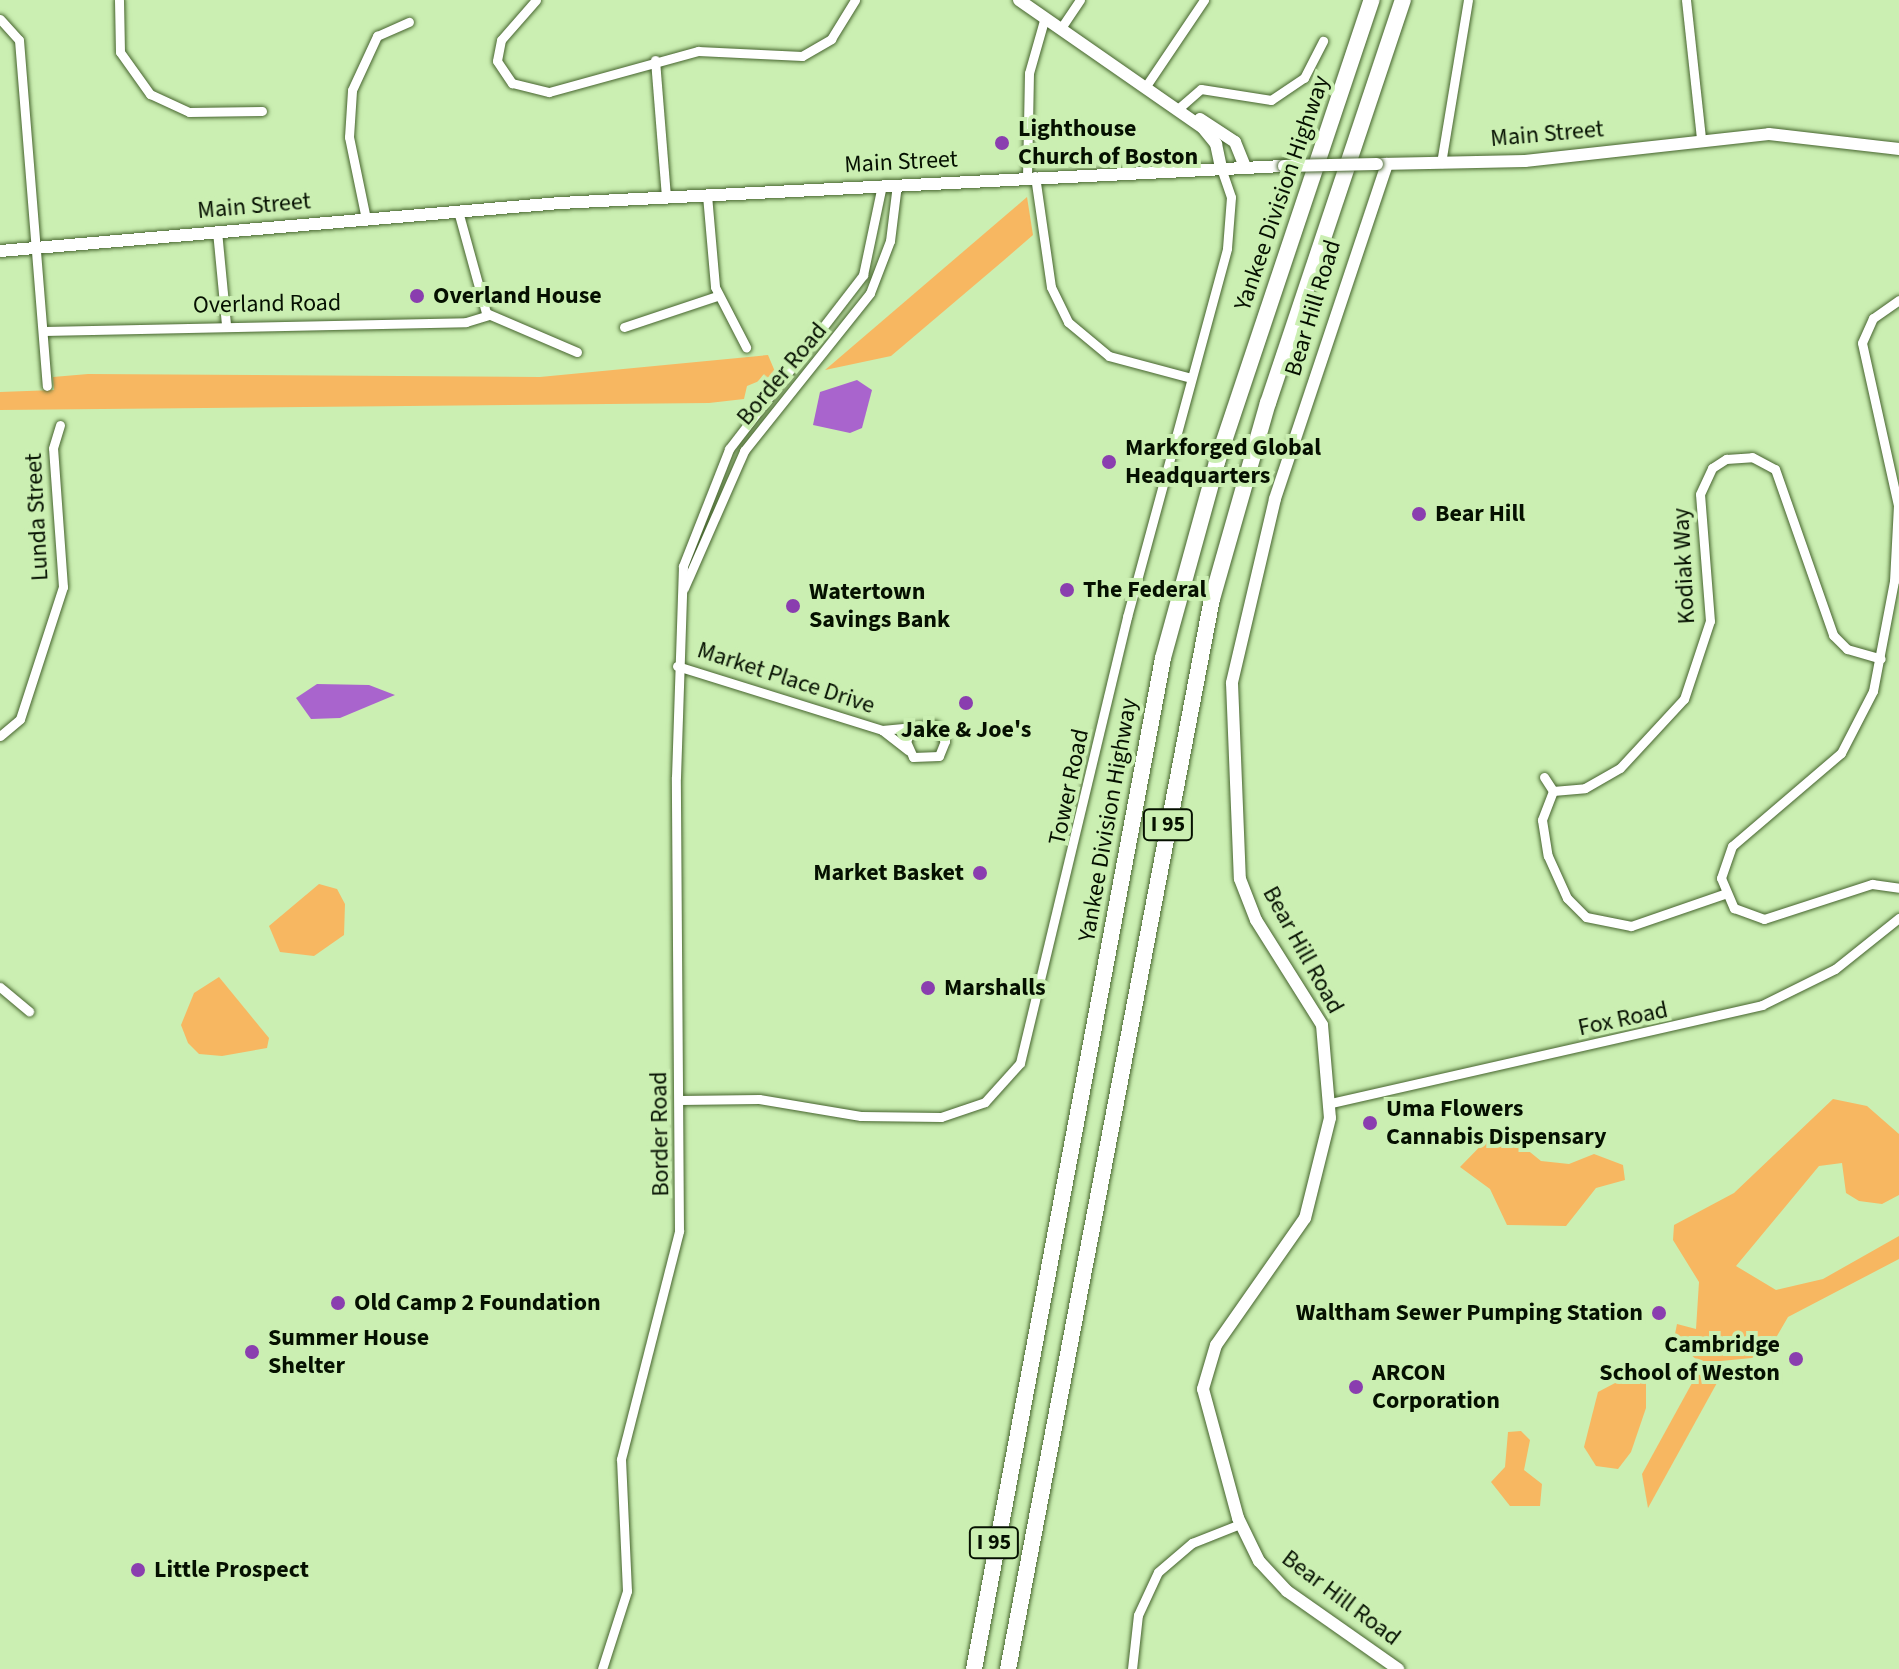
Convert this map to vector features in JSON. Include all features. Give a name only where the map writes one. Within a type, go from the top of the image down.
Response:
[{"type":"highway","name":"Yankee Division Highway","points":[[974,1669],[1179,592],[1372,0]]},
{"type":"highway","name":"I 95","points":[[1008,1669],[1209,611],[1264,414],[1403,0]]},
{"type":"street","points":[[119,0],[120,52],[146,91],[189,112],[262,111]]},
{"type":"street","points":[[536,0],[498,49],[500,72],[515,85],[570,89],[655,60],[708,50],[802,56],[831,39],[855,0]]},
{"type":"street","points":[[1019,0],[1179,108],[1229,136],[1245,167]]},
{"type":"street","points":[[1061,28],[1080,0]]},
{"type":"street","points":[[1146,86],[1204,0]]},
{"type":"street","points":[[1441,163],[1468,0]]},
{"type":"street","points":[[1686,0],[1701,139]]},
{"type":"street","points":[[1045,17],[1034,38],[1028,101],[1031,176],[1051,287],[1068,322],[1109,356],[1191,378]]},
{"type":"street","points":[[0,19],[19,40],[47,386]]},
{"type":"street","points":[[366,219],[349,137],[352,90],[373,40],[409,22]]},
{"type":"street","points":[[1179,108],[1201,89],[1271,100],[1304,78],[1323,41]]},
{"type":"street","points":[[655,60],[666,197]]},
{"type":"street","points":[[1179,108],[1214,140],[1221,168]]},
{"type":"street","name":"Main Street","points":[[0,251],[458,211],[666,197],[1031,176],[1441,163],[1701,139],[1814,134],[1899,149]]},
{"type":"street","name":"Bear Hill Road","points":[[1382,164],[1275,499],[1232,678],[1241,883],[1319,1018],[1331,1103],[1305,1218],[1206,1369],[1204,1404],[1240,1524],[1281,1586],[1398,1669]]},
{"type":"street","name":"Tower Road","points":[[680,1100],[759,1099],[848,1115],[941,1117],[985,1102],[1014,1074],[1029,1038],[1124,629],[1229,238],[1231,197],[1221,168]]},
{"type":"street","name":"Border Road","points":[[684,588],[744,451],[870,293],[890,241],[897,184]]},
{"type":"street","name":"Border Road","points":[[602,1669],[627,1591],[621,1459],[677,1249],[680,1100],[677,666],[691,536],[724,457],[863,275],[882,185]]},
{"type":"street","points":[[707,195],[717,296],[746,347]]},
{"type":"street","points":[[458,211],[474,287],[489,315],[577,352]]},
{"type":"street","points":[[217,231],[226,325]]},
{"type":"street","points":[[624,327],[717,296]]},
{"type":"street","points":[[1899,300],[1873,318],[1862,349],[1897,486],[1897,557],[1881,659],[1866,709],[1841,753],[1728,851],[1724,894],[1740,912],[1764,919],[1872,884],[1899,888]]},
{"type":"street","name":"Overland Road","points":[[44,331],[466,322],[489,315]]},
{"type":"street","name":"Lunda Street","points":[[0,736],[20,719],[63,587],[53,448],[60,425]]},
{"type":"street","name":"Kodiak Way","points":[[1553,791],[1585,788],[1620,768],[1684,699],[1710,621],[1700,494],[1712,468],[1726,459],[1752,457],[1775,469],[1833,635],[1847,649],[1881,659]]},
{"type":"street","name":"Market Place Drive","points":[[677,666],[882,730],[908,750]]},
{"type":"street","points":[[935,725],[944,748],[925,761],[908,750],[913,728],[935,725]]},
{"type":"street","name":"Market Place Drive","points":[[882,730],[913,728]]},
{"type":"street","points":[[1544,777],[1553,791],[1542,820],[1545,848],[1567,898],[1586,917],[1631,926],[1724,894]]},
{"type":"street","name":"Fox Road","points":[[1331,1103],[1762,1005],[1822,978],[1899,918]]},
{"type":"street","points":[[0,987],[29,1011]]},
{"type":"street","points":[[1132,1669],[1138,1615],[1158,1572],[1192,1543],[1240,1524]]},
{"type":"shaded area","points":[[1027,197],[1033,235],[1003,261],[891,356],[825,370]]},
{"type":"shaded area","points":[[768,355],[776,374],[747,386],[744,399],[709,403],[0,410],[0,392],[54,390],[53,377],[88,374],[540,377]]},
{"type":"shaded area","points":[[857,380],[872,390],[862,428],[850,433],[813,425],[820,392]]},
{"type":"shaded area","points":[[317,684],[369,685],[395,695],[340,718],[311,719],[296,698]]},
{"type":"shaded area","points":[[319,884],[337,889],[345,904],[344,935],[314,956],[280,952],[269,926]]},
{"type":"shaded area","points":[[219,977],[269,1038],[267,1048],[222,1056],[199,1054],[188,1043],[181,1025],[194,993]]},
{"type":"shaded area","points":[[1833,1099],[1867,1106],[1899,1134],[1899,1195],[1882,1204],[1859,1201],[1846,1193],[1842,1163],[1819,1166],[1736,1266],[1776,1290],[1823,1279],[1899,1236],[1899,1259],[1788,1317],[1773,1343],[1752,1358],[1700,1363],[1674,1339],[1677,1324],[1696,1329],[1699,1282],[1673,1240],[1674,1225],[1734,1193]]},
{"type":"shaded area","points":[[1499,1127],[1541,1161],[1569,1164],[1594,1154],[1623,1165],[1625,1180],[1596,1188],[1566,1226],[1507,1225],[1490,1189],[1460,1167]]},
{"type":"shaded area","points":[[1636,1372],[1646,1383],[1646,1408],[1631,1452],[1618,1469],[1596,1466],[1584,1447],[1598,1392]]},
{"type":"shaded area","points":[[1697,1374],[1718,1381],[1648,1508],[1642,1474]]},
{"type":"shaded area","points":[[1521,1431],[1530,1440],[1524,1470],[1542,1484],[1540,1506],[1510,1506],[1491,1482],[1505,1467],[1508,1432]]},
{"type":"place","name":"Lighthouse Church of Boston","points":[[1002,143]]},
{"type":"place","name":"Overland House","points":[[417,296]]},
{"type":"place","name":"Markforged Global Headquarters","points":[[1109,462]]},
{"type":"place","name":"Bear Hill","points":[[1419,514]]},
{"type":"place","name":"The Federal","points":[[1067,590]]},
{"type":"place","name":"Watertown Savings Bank","points":[[793,606]]},
{"type":"place","name":"Jake & Joe's","points":[[966,703]]},
{"type":"place","name":"Market Basket","points":[[980,873]]},
{"type":"place","name":"Marshalls","points":[[928,988]]},
{"type":"place","name":"Uma Flowers Cannabis Dispensary","points":[[1370,1123]]},
{"type":"place","name":"Old Camp 2 Foundation","points":[[338,1303]]},
{"type":"place","name":"Waltham Sewer Pumping Station","points":[[1659,1313]]},
{"type":"place","name":"Summer House Shelter","points":[[252,1352]]},
{"type":"place","name":"Cambridge School of Weston","points":[[1796,1359]]},
{"type":"place","name":"ARCON Corporation","points":[[1356,1387]]},
{"type":"place","name":"Little Prospect","points":[[138,1570]]}]
